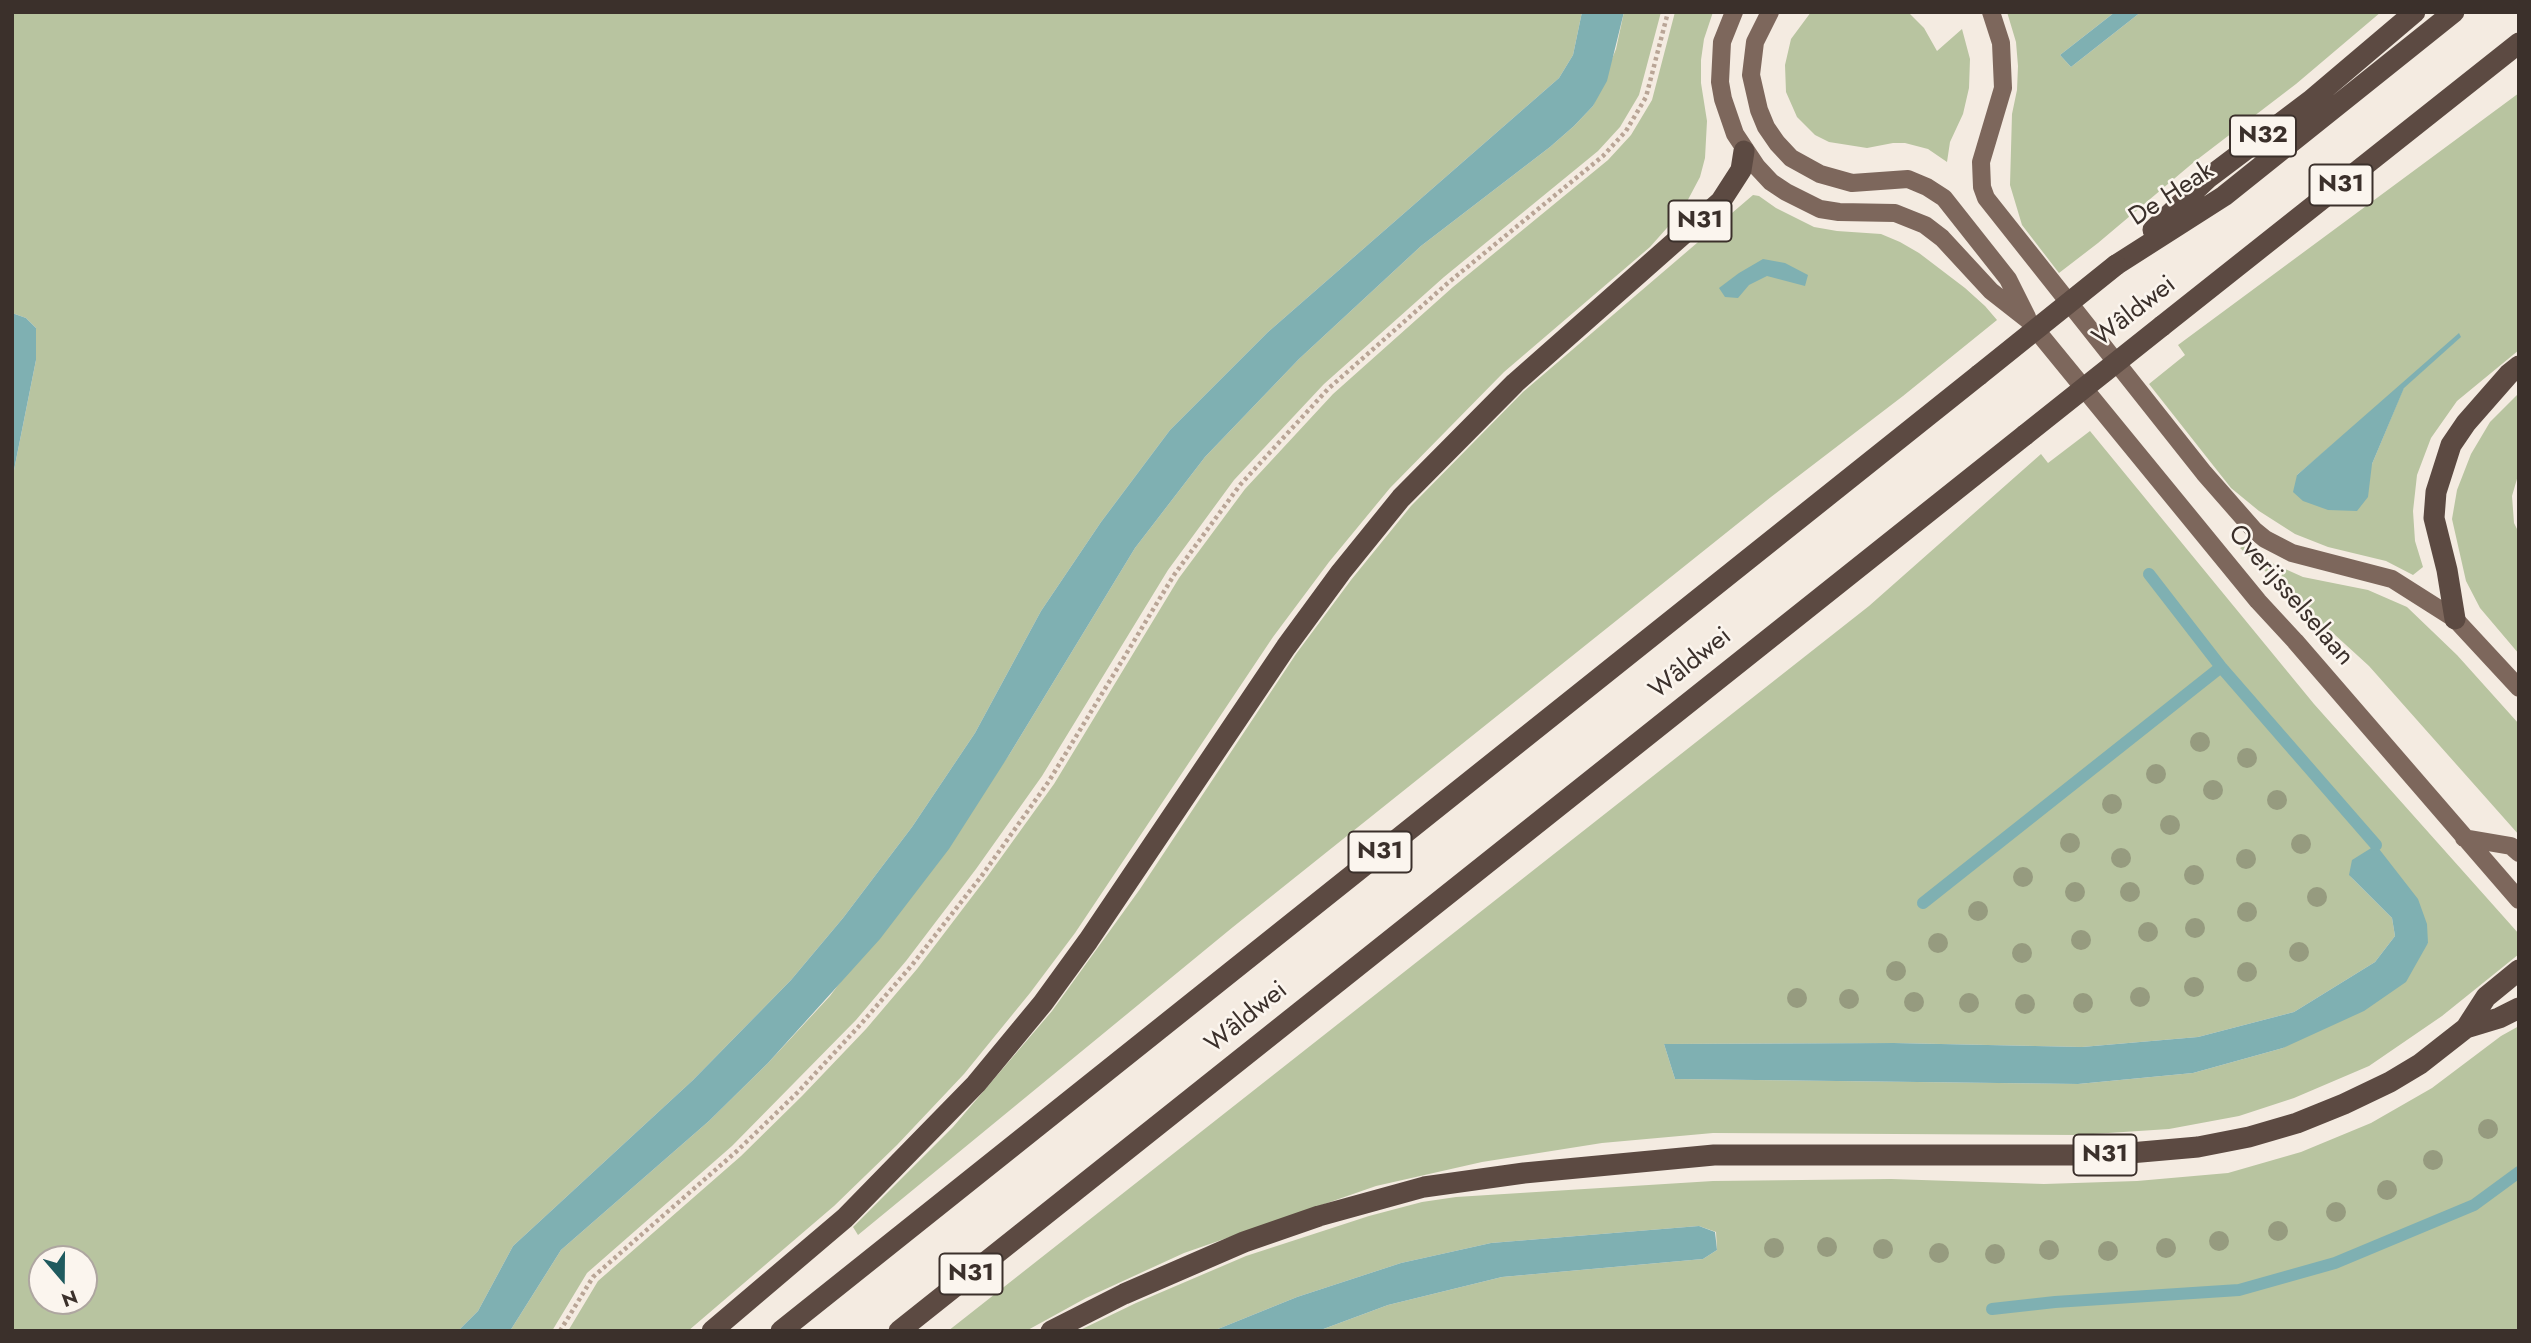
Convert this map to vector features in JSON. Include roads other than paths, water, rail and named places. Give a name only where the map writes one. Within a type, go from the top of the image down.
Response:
[{"type":"highway","name":"N32","points":[[2116,265],[2208,178],[2310,101],[2415,12]]},
{"type":"highway","name":"De Heak","points":[[2116,265],[2224,196],[2454,12]]},
{"type":"highway","name":"Wâldwei","points":[[899,1331],[2519,44]]},
{"type":"highway","name":"N31","points":[[712,1331],[845,1218],[976,1084],[1043,1003],[1088,941],[1278,657],[1384,519],[1456,440],[1515,383],[1721,201],[1741,170],[1744,151]]},
{"type":"highway","name":"Wâldwei","points":[[781,1331],[2116,265]]},
{"type":"highway","points":[[2455,619],[2447,570],[2434,518],[2436,492],[2451,445],[2466,422],[2519,366]]},
{"type":"highway","name":"N31","points":[[1051,1331],[1124,1294],[1244,1242],[1319,1216],[1424,1188],[1524,1173],[1714,1155],[2107,1155],[2198,1147],[2249,1137],[2297,1123],[2344,1104],[2420,1064],[2466,1028],[2486,997],[2519,970]]},
{"type":"highway","name":"N31","points":[[2466,1028],[2499,1018],[2519,1008]]},
{"type":"main road","points":[[1734,12],[1722,42],[1720,82],[1729,121],[1744,151]]},
{"type":"main road","name":"Overijsselselaan","points":[[1770,12],[1755,41],[1751,75],[1759,110],[1777,143],[1791,158],[1820,174],[1852,183],[1908,179],[1944,198],[2008,279],[2028,320]]},
{"type":"main road","name":"Overijsselselaan","points":[[1991,12],[2001,43],[2003,88],[1981,162],[1982,187],[1986,198],[2204,473],[2254,530],[2264,539],[2292,553],[2392,579],[2455,619],[2519,688]]},
{"type":"main road","name":"Overijsselselaan","points":[[1744,151],[1771,182],[1794,197],[1820,208],[1839,212],[1895,213],[1925,225],[1942,237],[1991,291],[2028,320],[2258,601],[2519,900]]},
{"type":"main road","points":[[2464,838],[2511,846],[2519,853]]},
{"type":"water","points":[[1582,12],[1624,12],[1607,81],[1593,106],[1550,147],[1421,246],[1299,359],[1205,457],[1135,548],[949,849],[880,939],[768,1063],[709,1121],[561,1250],[510,1331],[458,1331],[478,1311],[513,1246],[693,1080],[791,980],[843,918],[912,827],[975,733],[1041,611],[1101,522],[1170,430],[1268,332],[1559,78],[1573,55]]},
{"type":"water","points":[[2115,12],[2141,12],[2071,67],[2060,55]]},
{"type":"water","points":[[1763,259],[1785,263],[1808,275],[1805,286],[1767,276],[1749,285],[1738,298],[1725,297],[1719,288]]},
{"type":"water","points":[[12,313],[26,318],[36,328],[36,360],[12,480]]},
{"type":"water","points":[[2459,333],[2461,337],[2404,388],[2372,464],[2368,497],[2357,511],[2328,510],[2303,501],[2293,492],[2297,475]]},
{"type":"water","points":[[2376,845],[2418,899],[2427,924],[2428,943],[2406,982],[2364,1011],[2283,1048],[2193,1073],[2078,1084],[1675,1079],[1664,1044],[1894,1043],[2082,1047],[2198,1037],[2294,1012],[2375,962],[2395,936],[2392,918],[2349,875],[2352,860]]},
{"type":"water","points":[[1699,1226],[1715,1232],[1717,1250],[1703,1259],[1502,1277],[1388,1305],[1318,1331],[1213,1331],[1297,1297],[1401,1263],[1491,1243]]},
{"type":"waterway","points":[[2149,574],[2221,667],[2376,845]]},
{"type":"waterway","points":[[1923,903],[2221,667]]},
{"type":"waterway","points":[[1992,1309],[2055,1302],[2239,1290],[2335,1263],[2474,1205],[2519,1172]]}]
